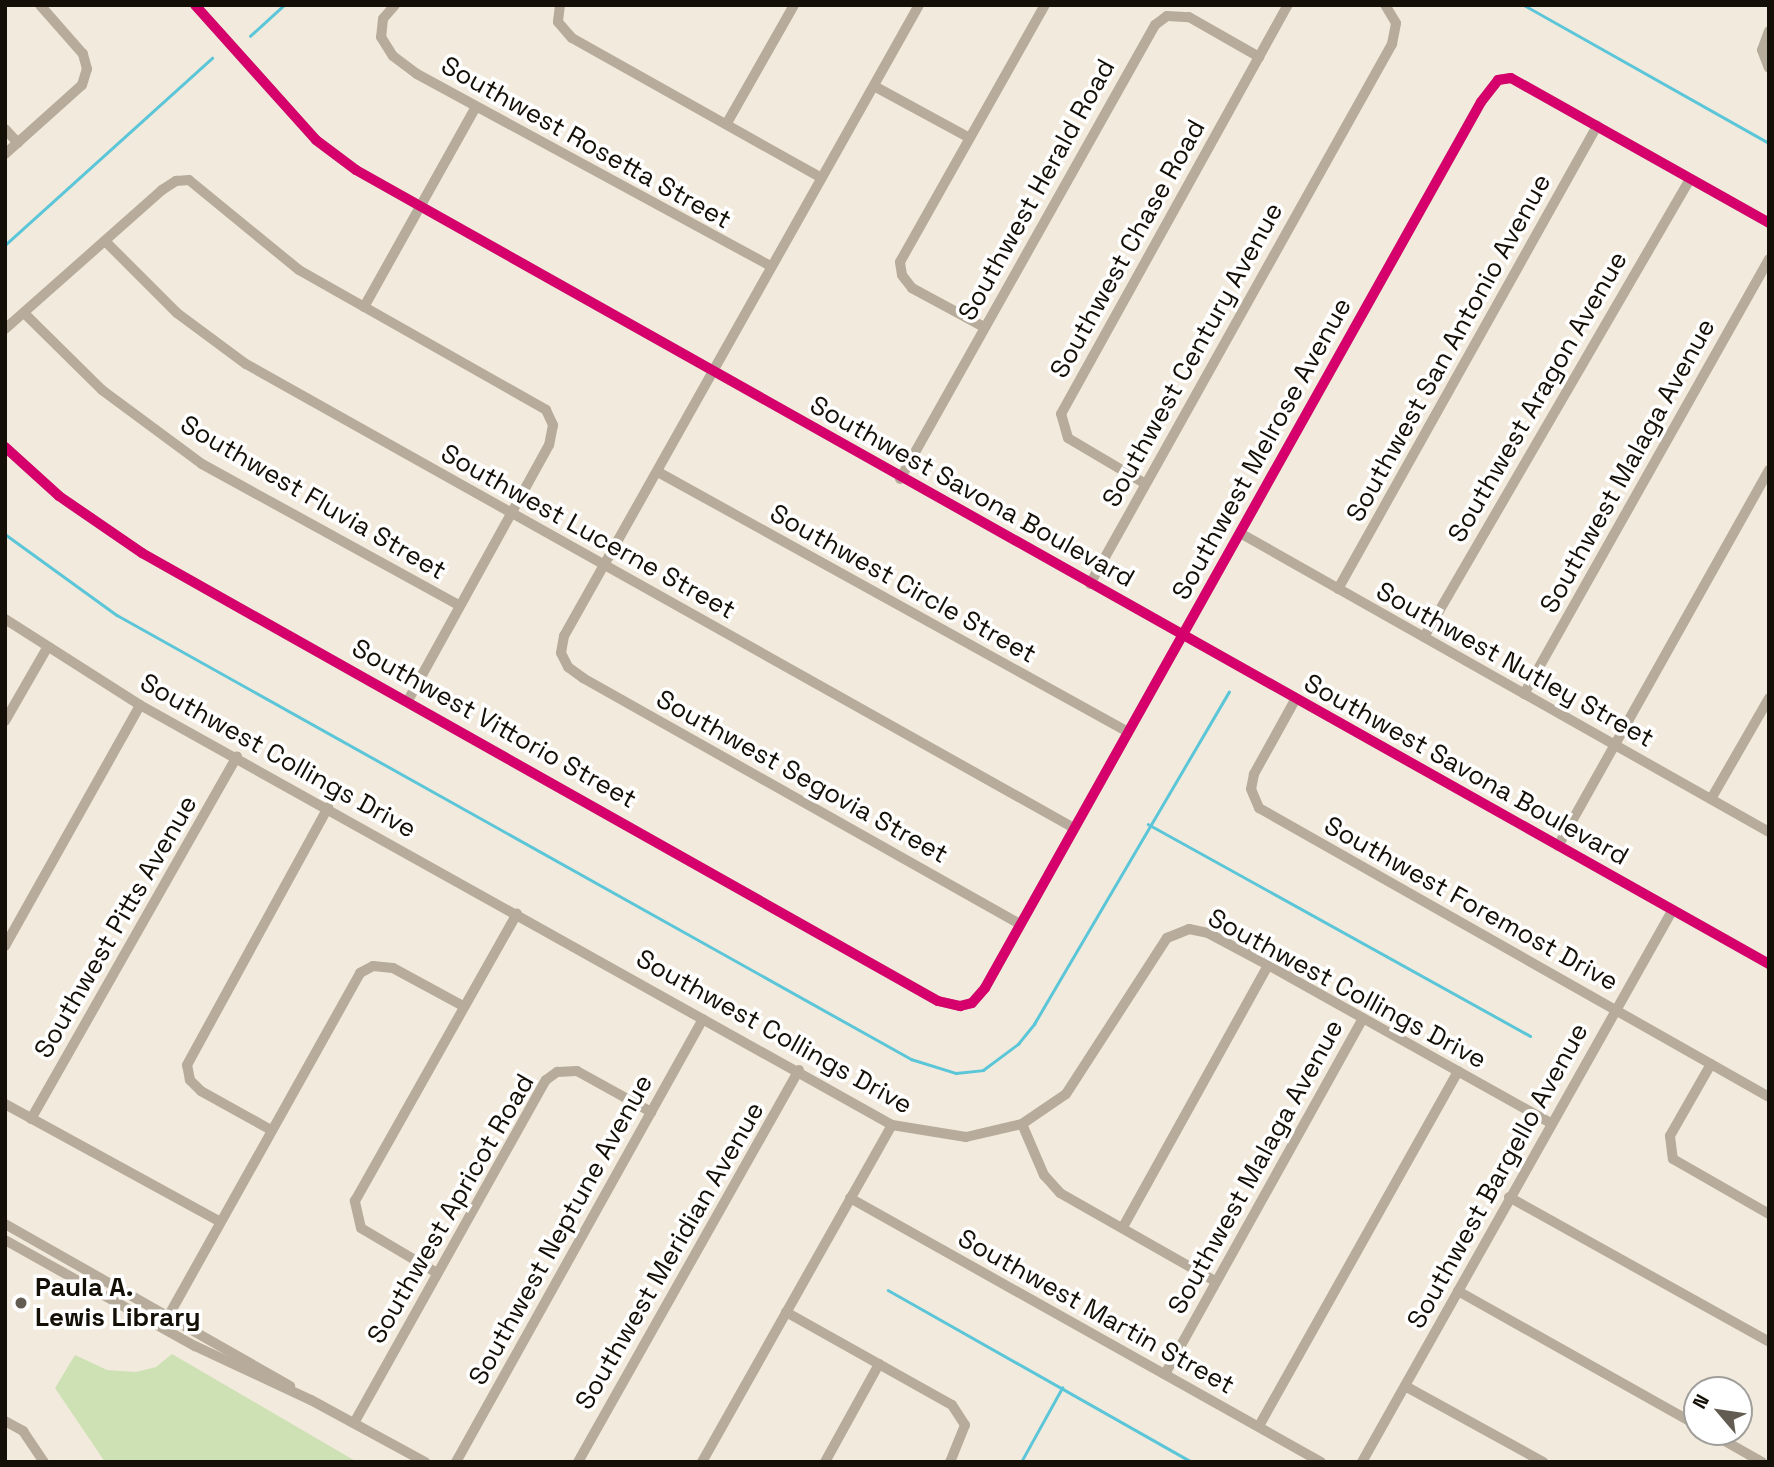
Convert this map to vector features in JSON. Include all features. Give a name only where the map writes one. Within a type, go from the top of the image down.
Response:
[{"type":"street","points":[[5,154],[82,85],[87,69],[83,54],[40,5]]},
{"type":"street","name":"Southwest Savona Boulevard","points":[[195,5],[316,140],[419,207],[1769,964]]},
{"type":"street","name":"Southwest Rosetta Street","points":[[395,5],[381,25],[388,49],[417,74],[475,108],[770,266]]},
{"type":"street","points":[[560,5],[558,22],[572,38],[821,178]]},
{"type":"street","points":[[727,123],[794,5]]},
{"type":"street","points":[[605,566],[770,266],[919,5]]},
{"type":"street","points":[[984,327],[912,288],[901,269],[905,248],[1045,5]]},
{"type":"street","name":"Southwest Chase Road","points":[[1144,483],[1068,438],[1061,415],[1288,5]]},
{"type":"street","name":"Southwest Century Avenue","points":[[1090,584],[1395,37],[1394,17],[1385,5]]},
{"type":"street","name":"Southwest Herald Road","points":[[900,479],[1155,25],[1167,16],[1189,17],[1259,57]]},
{"type":"street","points":[[1766,64],[1769,31]]},
{"type":"street","name":"Southwest Melrose Avenue","points":[[977,999],[1185,636],[1482,102],[1498,80],[1511,78],[1597,126]]},
{"type":"street","points":[[874,86],[968,137]]},
{"type":"street","points":[[364,307],[475,108]]},
{"type":"street","points":[[1597,126],[1769,223]]},
{"type":"street","name":"Southwest San Antonio Avenue","points":[[1338,589],[1597,126]]},
{"type":"street","points":[[5,128],[18,143]]},
{"type":"street","name":"Southwest Aragon Avenue","points":[[1423,638],[1690,178]]},
{"type":"street","points":[[5,329],[162,190],[176,181],[194,182],[280,257],[540,405],[553,425],[549,445],[408,700]]},
{"type":"street","name":"Southwest Lucerne Street","points":[[105,241],[177,313],[236,357],[1074,828]]},
{"type":"street","name":"Southwest Malaga Avenue","points":[[1524,694],[1769,260]]},
{"type":"street","name":"Southwest Fluvia Street","points":[[24,313],[102,390],[202,464],[459,605]]},
{"type":"street","name":"Southwest Vittorio Street","points":[[5,447],[59,496],[142,553],[408,700],[938,1001],[960,1006],[977,999]]},
{"type":"street","points":[[1558,846],[1769,470]]},
{"type":"street","name":"Southwest Circle Street","points":[[658,472],[1128,732]]},
{"type":"street","name":"Southwest Nutley Street","points":[[1241,533],[1769,832]]},
{"type":"street","name":"Southwest Segovia Street","points":[[605,566],[564,636],[565,663],[583,678],[1020,923]]},
{"type":"street","name":"Southwest Collings Drive","points":[[5,619],[140,705],[799,1070],[892,1125],[966,1138],[1022,1124],[1066,1094],[1167,938],[1189,929],[1208,933],[1268,965],[1551,1123]]},
{"type":"street","points":[[5,722],[47,648]]},
{"type":"street","points":[[1711,799],[1769,698]]},
{"type":"street","name":"Southwest Foremost Drive","points":[[1295,700],[1254,774],[1251,789],[1259,808],[1769,1097]]},
{"type":"street","points":[[5,946],[140,705]]},
{"type":"street","name":"Southwest Pitts Avenue","points":[[31,1119],[237,757]]},
{"type":"street","points":[[271,1130],[201,1091],[190,1080],[187,1065],[328,807]]},
{"type":"street","name":"Southwest Bargello Avenue","points":[[1362,1462],[1672,911]]},
{"type":"street","points":[[437,1273],[371,1237],[358,1224],[354,1207],[463,1006],[517,913]]},
{"type":"street","points":[[1123,1227],[1268,965]]},
{"type":"street","points":[[169,1315],[355,980],[367,968],[393,968],[463,1006]]},
{"type":"street","name":"Southwest Malaga Avenue","points":[[1164,1374],[1363,1018]]},
{"type":"street","name":"Southwest Neptune Avenue","points":[[456,1462],[703,1019]]},
{"type":"street","points":[[1711,1064],[1670,1136],[1673,1159],[1769,1214]]},
{"type":"street","name":"Southwest Meridian Avenue","points":[[578,1462],[799,1070]]},
{"type":"street","name":"Southwest Apricot Road","points":[[354,1423],[551,1075],[577,1071],[651,1112]]},
{"type":"street","points":[[1259,1426],[1458,1072]]},
{"type":"street","points":[[5,1104],[219,1221]]},
{"type":"street","points":[[1022,1124],[1054,1187],[1216,1281]]},
{"type":"street","points":[[702,1462],[892,1125]]},
{"type":"street","points":[[1510,1197],[1769,1342]]},
{"type":"street","name":"Southwest Martin Street","points":[[850,1198],[1321,1462]]},
{"type":"street","points":[[5,1224],[169,1315],[311,1400],[425,1462]]},
{"type":"street","points":[[5,1240],[195,1346],[311,1400]]},
{"type":"street","points":[[1458,1291],[1683,1417]]},
{"type":"street","points":[[786,1312],[952,1405],[965,1425],[950,1462]]},
{"type":"street","points":[[825,1462],[879,1364]]},
{"type":"street","points":[[1405,1386],[1543,1462]]},
{"type":"street","points":[[5,1421],[23,1431],[44,1462]]},
{"type":"street","points":[[1734,1446],[1762,1462]]},
{"type":"green space","points":[[172,1354],[357,1462],[105,1462],[55,1388],[75,1355],[107,1370],[136,1372],[156,1367]]},
{"type":"waterway","points":[[250,36],[284,5]]},
{"type":"waterway","points":[[1524,5],[1769,143]]},
{"type":"waterway","points":[[5,245],[212,58]]},
{"type":"waterway","points":[[5,534],[117,615],[911,1059],[956,1073],[983,1070],[1018,1044],[1034,1024],[1229,692]]},
{"type":"waterway","points":[[1148,824],[1530,1036]]},
{"type":"waterway","points":[[888,1290],[1192,1462]]},
{"type":"waterway","points":[[1021,1462],[1062,1388]]},
{"type":"cycle path","points":[[195,5],[316,140],[356,170],[1769,964]]},
{"type":"cycle path","points":[[5,447],[59,496],[142,553],[938,1001],[960,1006],[972,1003],[985,988],[1481,102],[1498,80],[1511,78],[1769,223]]},
{"type":"place","name":"Paula A. Lewis Library","points":[[21,1303]]}]
